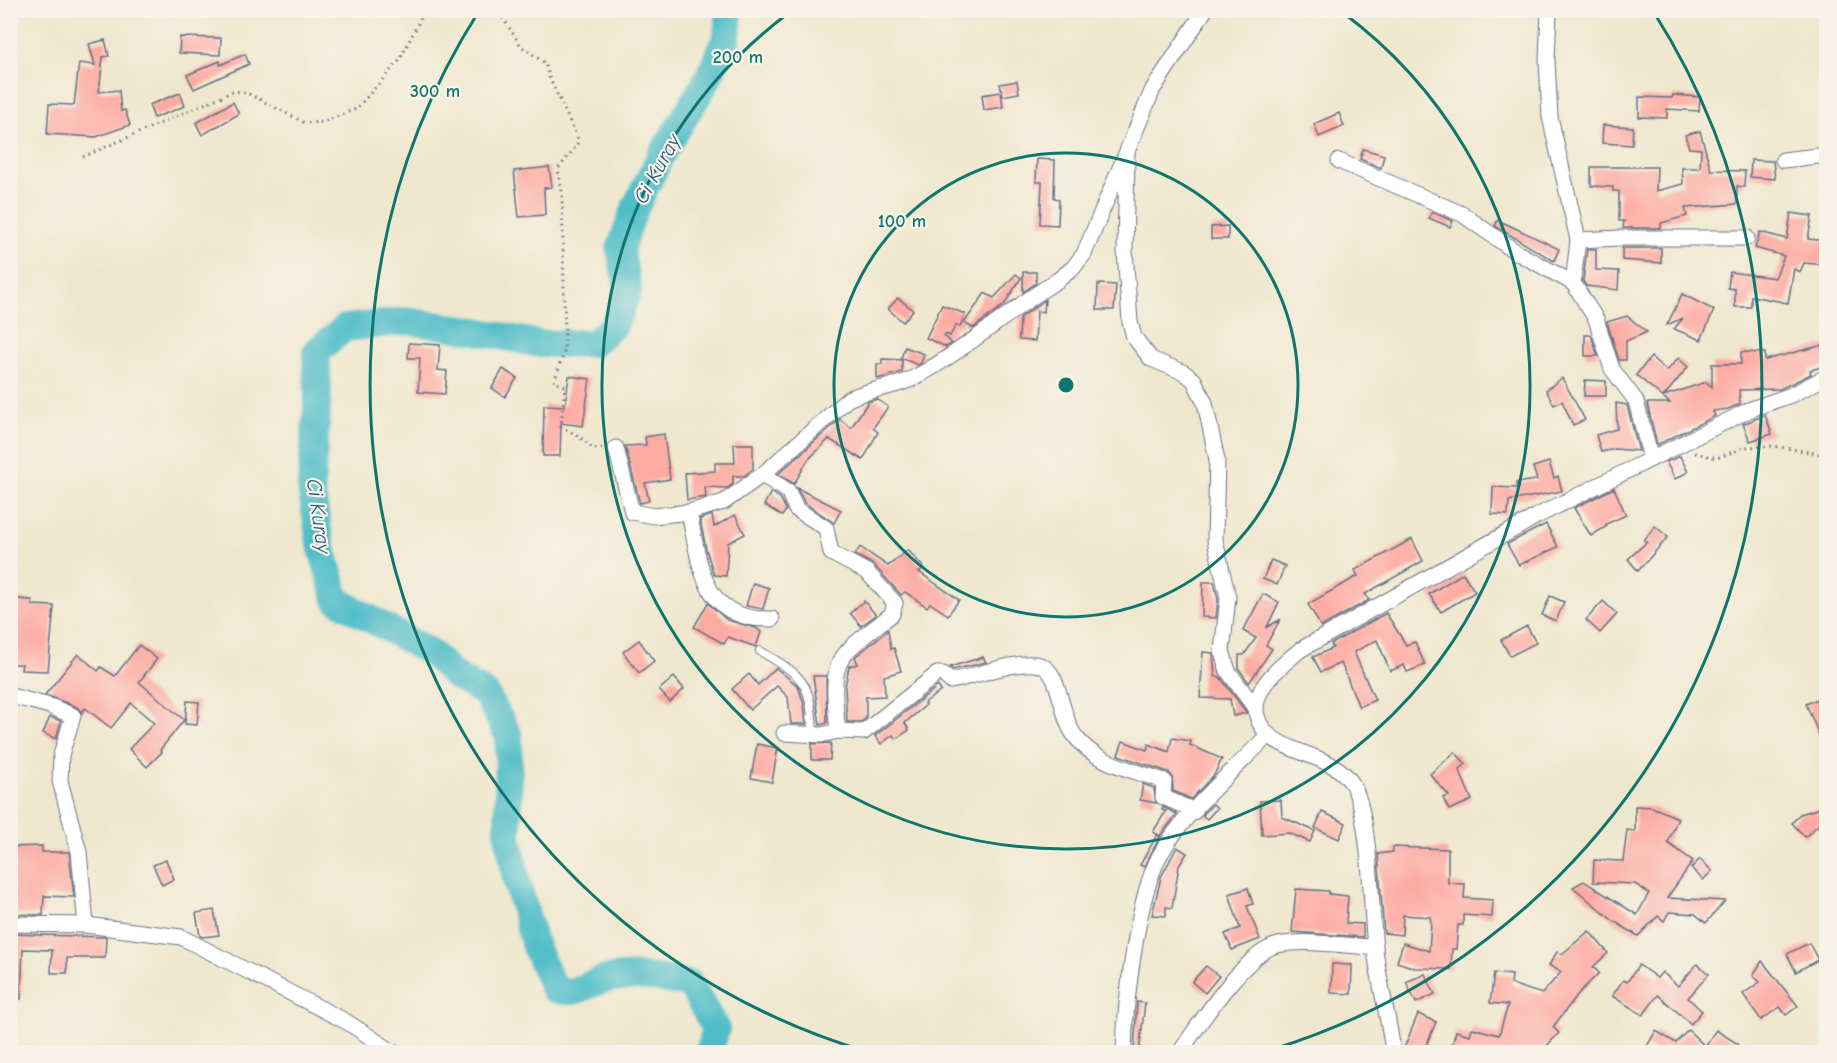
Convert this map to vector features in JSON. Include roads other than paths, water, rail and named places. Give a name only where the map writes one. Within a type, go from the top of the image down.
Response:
[{"type":"street","points":[[616,448],[632,512],[654,516],[689,512],[724,502],[762,475],[848,399],[860,393],[893,388],[922,373],[1073,268],[1084,254],[1153,89],[1205,10]]},
{"type":"street","points":[[1549,10],[1547,62],[1550,117],[1578,240],[1573,283]]},
{"type":"street","points":[[1126,149],[1125,251],[1130,322],[1134,337],[1151,359],[1183,372],[1194,380],[1203,397],[1217,460],[1215,540],[1228,598],[1222,651],[1228,671],[1255,708],[1259,723],[1268,736],[1336,768],[1354,786],[1365,835],[1375,947],[1393,1053]]},
{"type":"street","points":[[1783,160],[1827,155]]},
{"type":"street","points":[[1339,161],[1453,209],[1516,252],[1573,283],[1596,319],[1612,369],[1636,401],[1651,459]]},
{"type":"street","points":[[1578,240],[1620,237],[1747,238]]},
{"type":"street","points":[[1255,708],[1263,689],[1275,671],[1300,651],[1537,516],[1751,409],[1791,395],[1827,377]]},
{"type":"street","points":[[762,475],[788,491],[796,509],[826,528],[831,553],[867,572],[895,603],[892,614],[870,630],[839,662],[834,678],[838,731]]},
{"type":"street","points":[[689,512],[703,579],[712,595],[730,610],[742,616],[757,620],[772,620]]},
{"type":"street","points":[[784,733],[864,732],[937,674],[943,674],[950,681],[1021,664],[1040,665],[1054,674],[1067,725],[1079,741],[1108,762],[1164,781],[1163,796],[1195,811]]},
{"type":"street","points":[[11,696],[50,706],[73,716],[61,756],[60,781],[79,850],[86,925]]},
{"type":"street","points":[[1124,1053],[1131,981],[1150,876],[1170,840],[1268,736]]},
{"type":"street","points":[[10,924],[86,925],[181,937],[347,1022],[393,1053]]},
{"type":"street","points":[[1180,1053],[1215,1001],[1244,969],[1269,947],[1289,944],[1375,947]]},
{"type":"lane","points":[[760,651],[787,667],[803,683],[811,700],[813,734]]},
{"type":"waterway","name":"Ci Kuray","points":[[709,1052],[716,1029],[690,984],[648,977],[617,977],[576,990],[554,989],[535,946],[517,883],[508,835],[509,736],[486,694],[454,675],[431,653],[337,600],[320,542],[311,487],[318,395],[316,352],[345,328],[407,321],[471,330],[540,344],[593,343],[615,324],[628,290],[620,249],[635,208],[660,157],[706,82],[727,37],[729,10]]}]
